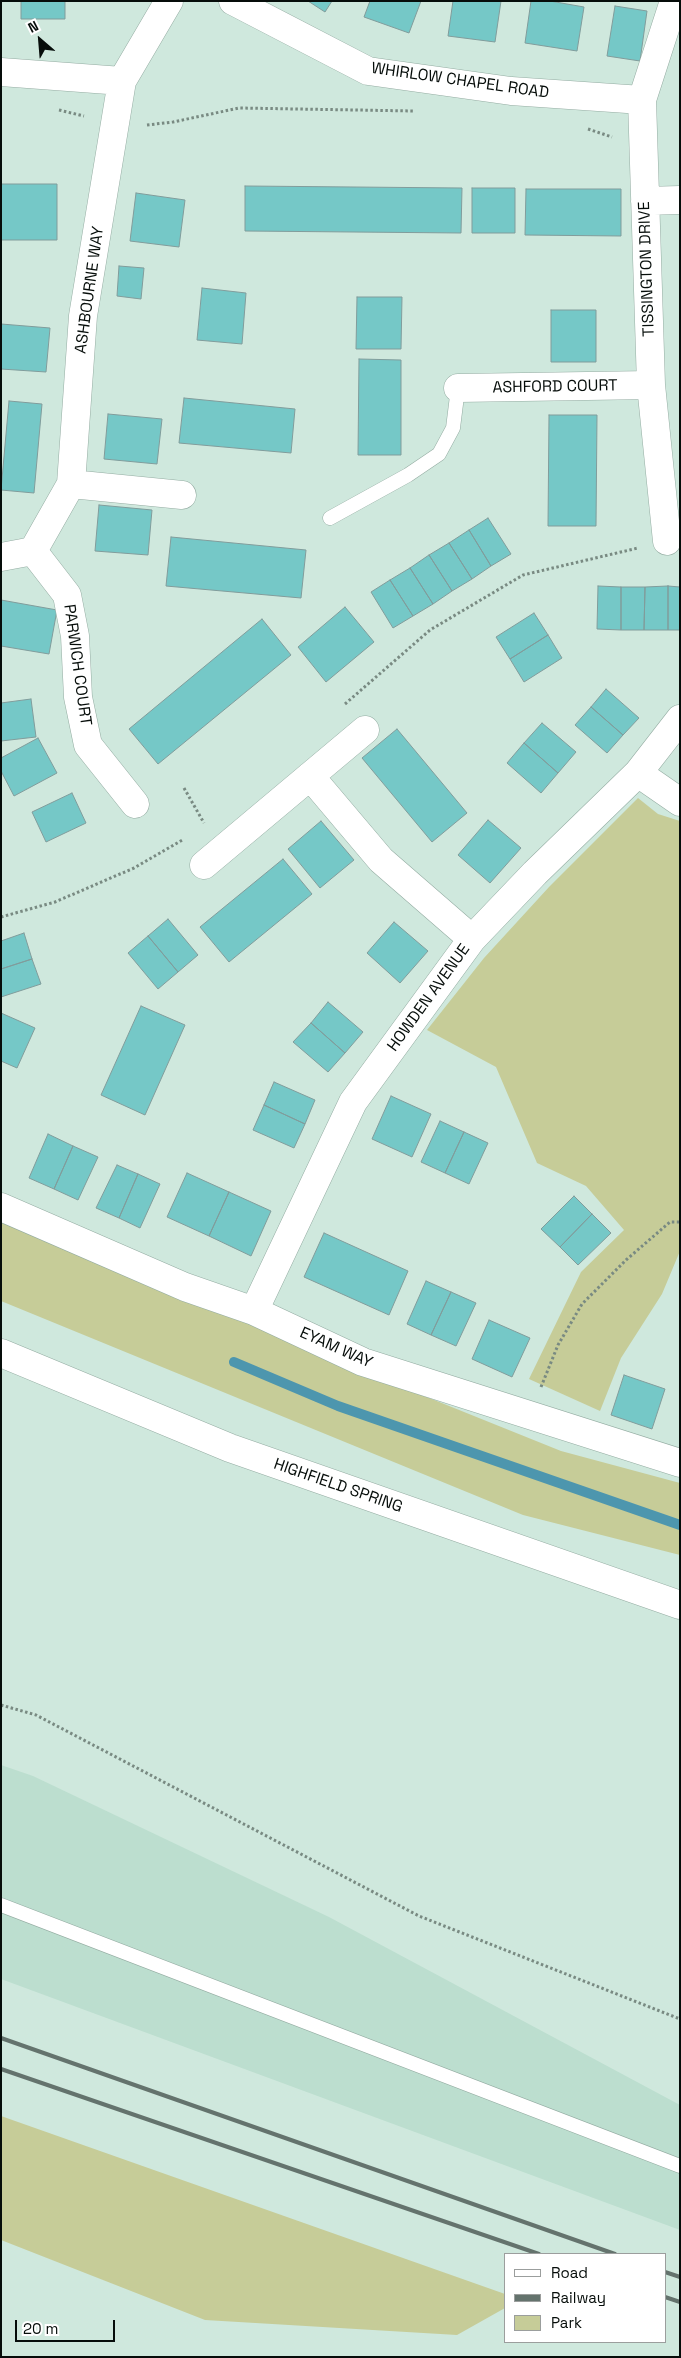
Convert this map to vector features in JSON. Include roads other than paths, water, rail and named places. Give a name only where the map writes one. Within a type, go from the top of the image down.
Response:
[{"type":"street","name":"ASHBOURNE WAY","points":[[33,551],[72,484],[84,316],[122,81],[169,1]]},
{"type":"street","name":"WHIRLOW CHAPEL ROAD","points":[[233,1],[368,71],[511,91],[642,100]]},
{"type":"street","name":"TISSINGTON DRIVE","points":[[668,541],[651,385],[642,100],[674,1]]},
{"type":"street","points":[[1,72],[122,81]]},
{"type":"street","points":[[645,201],[680,200]]},
{"type":"street","name":"ASHFORD COURT","points":[[458,388],[651,385]]},
{"type":"street","points":[[72,484],[182,495]]},
{"type":"street","points":[[1,557],[33,551]]},
{"type":"street","name":"PARWICH COURT","points":[[33,551],[67,595],[75,636],[78,697],[88,746],[135,804]]},
{"type":"street","name":"HOWDEN AVENUE","points":[[254,1311],[353,1102],[472,939],[535,873],[638,773],[680,719]]},
{"type":"street","points":[[204,865],[365,730]]},
{"type":"street","points":[[638,773],[680,802]]},
{"type":"street","points":[[310,776],[381,860],[472,939]]},
{"type":"street","name":"EYAM WAY","points":[[1,1207],[185,1287],[254,1311],[363,1362],[680,1463]]},
{"type":"street","name":"HIGHFIELD SPRING","points":[[1,1353],[230,1448],[680,1606]]},
{"type":"lane","points":[[330,518],[408,475],[439,454],[454,428],[458,388]]},
{"type":"lane","points":[[1,1905],[680,2166]]},
{"type":"waterway","points":[[234,1362],[338,1406],[680,1525]]},
{"type":"railway","points":[[1,2038],[612,2253]]},
{"type":"railway","points":[[1,2069],[536,2253]]},
{"type":"railway","points":[[666,2272],[680,2277]]},
{"type":"railway","points":[[666,2297],[680,2302]]}]
